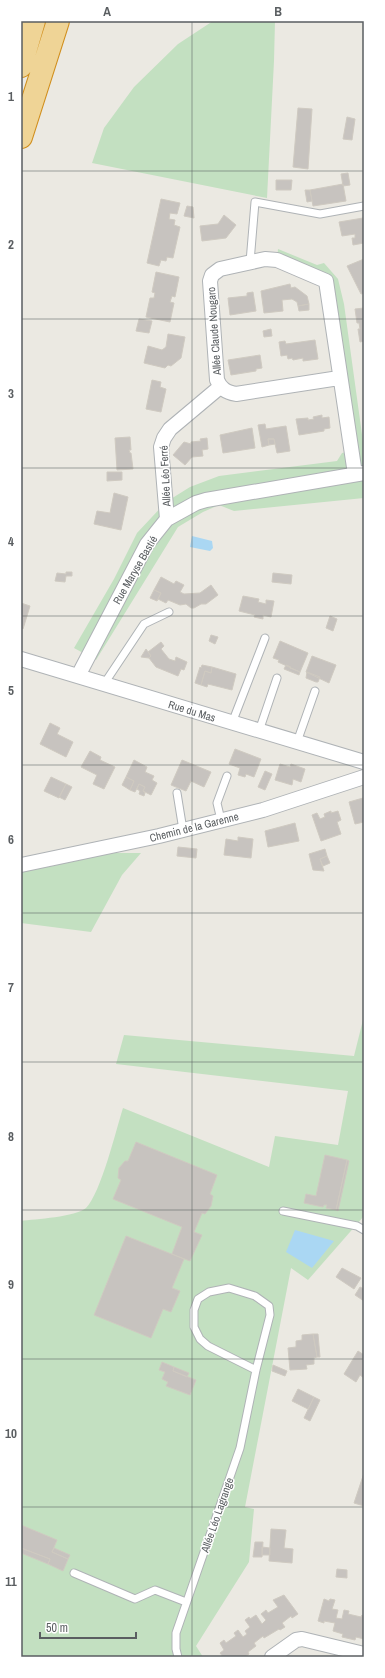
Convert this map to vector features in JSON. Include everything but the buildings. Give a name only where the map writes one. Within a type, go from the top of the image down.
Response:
[{"type":"highway","points":[[21,29],[23,21]]},
{"type":"highway","points":[[21,66],[34,21]]},
{"type":"highway","points":[[21,124],[49,21]]},
{"type":"highway","points":[[21,137],[58,21]]},
{"type":"street","name":"Allée Claude Nougaro","points":[[339,378],[236,394],[225,390],[220,386],[217,380],[210,281],[212,275],[220,269],[265,259],[277,260],[326,281],[339,378],[360,474]]},
{"type":"street","name":"Allée Léo Ferré","points":[[167,519],[161,447],[164,438],[170,429],[220,386]]},
{"type":"street","name":"Rue Maryse Bastié","points":[[78,676],[147,544],[167,519],[196,503],[206,500],[360,474]]},
{"type":"street","name":"Rue du Mas","points":[[21,659],[364,762]]},
{"type":"street","name":"Chemin de la Garenne","points":[[21,865],[183,830],[263,810],[364,777]]},
{"type":"street","points":[[272,1657],[296,1640],[302,1639],[364,1654]]},
{"type":"lane","points":[[250,262],[255,202],[320,214],[364,206]]},
{"type":"lane","points":[[104,684],[144,624],[169,612]]},
{"type":"lane","points":[[232,723],[266,638]]},
{"type":"lane","points":[[259,731],[277,678]]},
{"type":"lane","points":[[297,742],[315,691]]},
{"type":"lane","points":[[221,820],[217,803],[227,776]]},
{"type":"lane","points":[[177,793],[183,830]]},
{"type":"lane","points":[[283,1211],[357,1226],[364,1230]]},
{"type":"lane","name":"Allée Léo Lagrange","points":[[178,1657],[176,1649],[176,1633],[240,1448],[256,1370],[270,1315],[270,1306],[255,1296],[230,1288],[209,1292],[198,1299],[194,1310],[194,1327],[200,1339],[208,1346],[256,1370]]},
{"type":"lane","points":[[74,1572],[135,1599],[154,1590],[186,1602]]},
{"type":"green space","points":[[213,21],[275,21],[267,198],[92,163],[104,128],[134,87],[178,44]]},
{"type":"green space","points":[[278,249],[317,265],[324,263],[338,279],[344,304],[364,449],[364,498],[234,511],[219,505],[203,512],[178,527],[96,660],[74,648],[114,579],[137,533],[166,502],[190,487],[219,476],[337,461],[342,453],[352,451],[326,281],[277,260]]},
{"type":"green space","points":[[110,853],[141,853],[122,875],[91,932],[21,923],[21,872]]},
{"type":"green space","points":[[364,1016],[364,1216],[308,1280],[291,1268],[245,1507],[254,1509],[249,1562],[196,1646],[203,1657],[21,1657],[21,1221],[65,1216],[74,1214],[86,1208],[92,1200],[102,1176],[123,1108],[269,1167],[275,1136],[338,1145],[348,1091],[116,1064],[124,1035],[354,1056]]},
{"type":"water","points":[[192,536],[212,541],[213,548],[210,551],[190,547]]},
{"type":"water","points":[[295,1230],[334,1241],[312,1268],[286,1252]]}]
